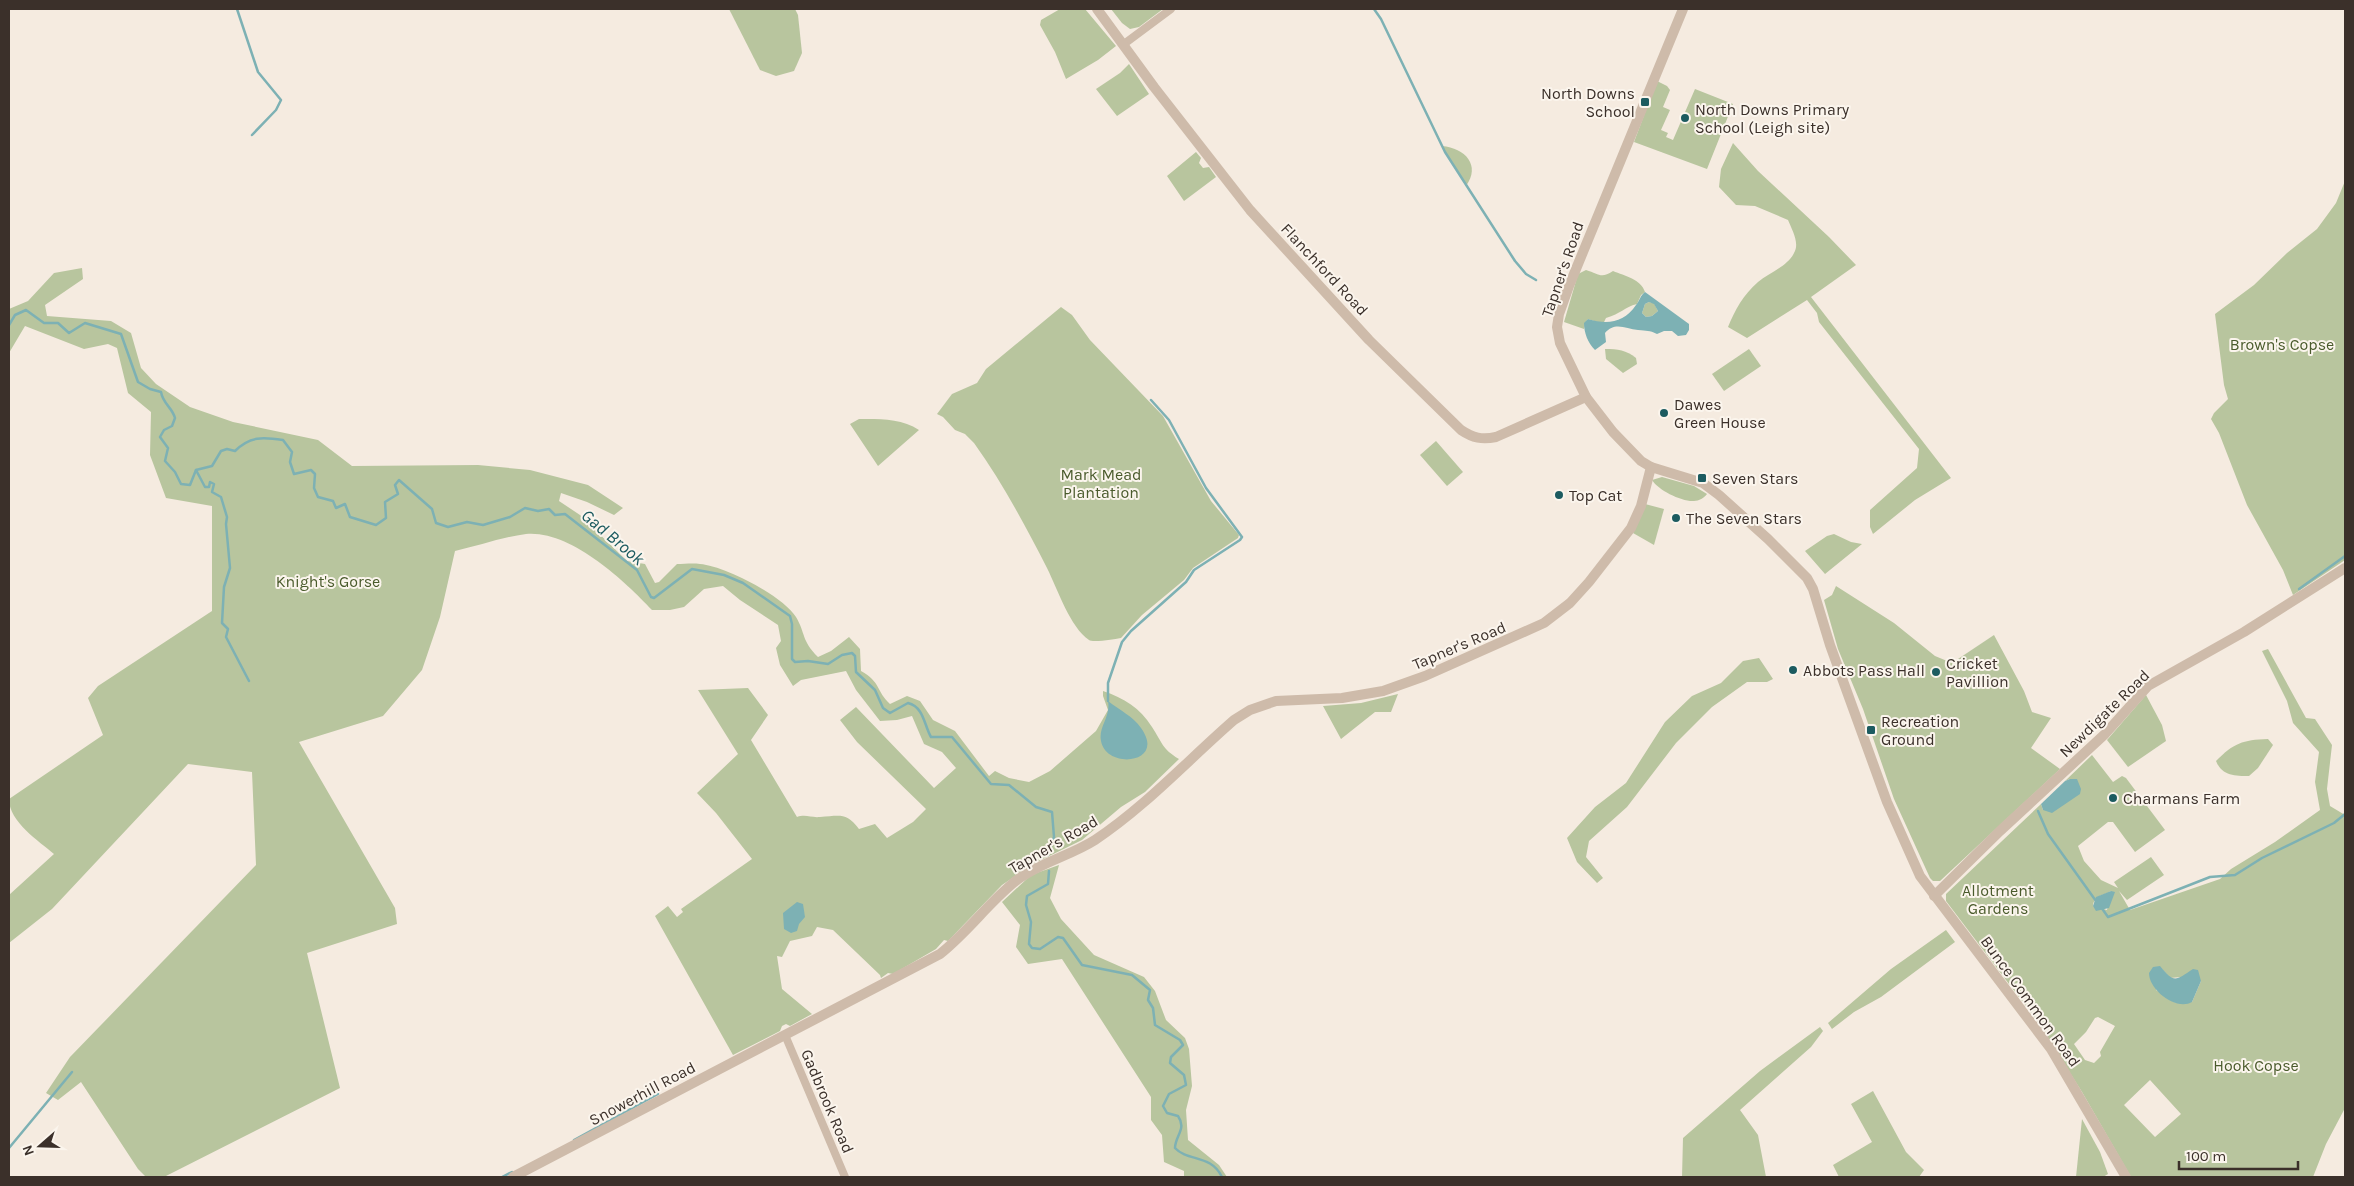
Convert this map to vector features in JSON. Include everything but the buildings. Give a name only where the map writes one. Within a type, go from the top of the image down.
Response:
[{"type":"street","name":"Flanchford Road","points":[[1097,9],[1154,87],[1250,210],[1369,340],[1462,430],[1480,439],[1496,437],[1586,397]]},
{"type":"street","points":[[1124,44],[1171,9]]},
{"type":"street","name":"Tapner's Road","points":[[786,1035],[940,954],[954,943],[1016,882],[1042,864],[1072,852],[1102,835],[1146,801],[1212,740],[1250,710],[1276,701],[1342,698],[1382,691],[1425,676],[1544,623],[1570,602],[1626,535],[1640,506],[1651,467],[1628,449],[1586,397],[1560,343],[1557,328],[1559,314],[1638,113],[1683,9]]},
{"type":"street","name":"Bunce Common Road","points":[[1651,467],[1706,485],[1768,539],[1807,578],[1813,589],[1830,645],[1887,802],[1907,851],[1920,876],[2050,1049],[2126,1177]]},
{"type":"street","name":"Newdigate Road","points":[[1934,896],[2000,830],[2105,734],[2148,686],[2252,628],[2345,568]]},
{"type":"street","name":"Snowerhill Road","points":[[513,1177],[786,1035]]},
{"type":"street","name":"Gadbrook Road","points":[[786,1035],[845,1177]]},
{"type":"green space","points":[[729,9],[795,9],[798,15],[802,53],[794,71],[776,76],[760,70]]},
{"type":"green space","points":[[1060,9],[1085,9],[1116,46],[1098,60],[1066,79],[1055,52],[1040,25],[1041,20]]},
{"type":"green space","points":[[1111,9],[1163,9],[1139,27],[1130,29],[1122,23]]},
{"type":"green space","points":[[1129,64],[1149,94],[1117,116],[1096,89],[1120,73]]},
{"type":"green space","name":"North Downs Primary School (Leigh site)","points":[[1657,81],[1667,86],[1670,90],[1663,107],[1670,110],[1661,130],[1668,133],[1666,137],[1673,140],[1695,89],[1733,104],[1707,169],[1634,142]]},
{"type":"green space","points":[[1733,143],[1758,171],[1829,237],[1856,265],[1811,297],[1951,478],[1915,500],[1873,534],[1870,527],[1870,510],[1917,468],[1919,449],[1819,322],[1817,313],[1807,300],[1747,338],[1728,327],[1748,292],[1758,282],[1787,262],[1796,249],[1795,236],[1788,220],[1755,206],[1736,205],[1719,187],[1721,169]]},
{"type":"green space","points":[[1442,146],[1458,150],[1468,159],[1472,171],[1466,186]]},
{"type":"green space","points":[[1196,152],[1201,158],[1199,163],[1203,168],[1209,167],[1216,177],[1184,201],[1167,176]]},
{"type":"green space","name":"Brown's Copse","points":[[2345,181],[2345,560],[2293,595],[2283,570],[2247,505],[2219,433],[2211,419],[2214,413],[2228,399],[2224,385],[2215,314],[2254,285],[2287,253],[2317,229],[2336,203]]},
{"type":"green space","name":"Knight's Gorse","points":[[82,268],[83,279],[45,305],[47,316],[111,321],[131,333],[141,368],[156,384],[190,407],[233,422],[318,440],[352,466],[478,465],[530,470],[588,485],[623,508],[614,515],[587,502],[561,493],[559,501],[580,515],[627,561],[645,564],[655,583],[659,582],[677,564],[711,566],[752,583],[779,600],[796,617],[806,641],[818,657],[831,651],[849,637],[860,649],[861,671],[872,679],[890,704],[907,696],[920,701],[933,720],[955,731],[989,776],[995,771],[1009,778],[1029,782],[1050,771],[1096,731],[1108,710],[1103,691],[1125,700],[1137,709],[1166,748],[1179,759],[1145,792],[1121,807],[1082,840],[1033,864],[1002,885],[948,941],[944,940],[936,949],[893,974],[888,973],[881,978],[833,930],[817,927],[812,936],[790,941],[782,957],[777,956],[782,989],[812,1014],[790,1026],[786,1024],[782,1026],[780,1031],[733,1055],[655,916],[668,906],[677,917],[683,912],[681,909],[752,859],[716,813],[697,793],[738,754],[698,690],[748,688],[768,715],[751,740],[797,817],[842,816],[850,820],[859,829],[875,824],[887,838],[913,822],[926,809],[857,742],[840,720],[856,707],[934,788],[956,768],[942,752],[924,744],[912,716],[897,720],[880,721],[856,690],[846,671],[801,680],[793,686],[780,665],[776,648],[781,641],[778,625],[740,600],[723,586],[704,589],[684,607],[670,610],[652,610],[627,585],[595,559],[578,548],[560,540],[543,535],[526,534],[455,551],[440,617],[422,670],[383,716],[299,742],[395,908],[397,924],[307,953],[340,1088],[164,1177],[146,1177],[138,1169],[81,1082],[58,1100],[46,1093],[70,1057],[256,865],[252,772],[188,764],[52,909],[9,943],[9,895],[54,854],[19,823],[10,807],[9,799],[103,735],[88,698],[98,686],[212,611],[212,506],[166,498],[150,455],[151,412],[128,393],[117,348],[108,344],[84,349],[25,326],[9,353],[9,309],[28,301],[54,273]]},
{"type":"green space","points":[[1586,270],[1603,275],[1613,271],[1627,276],[1640,284],[1645,292],[1641,295],[1637,304],[1606,318],[1603,324],[1588,319],[1584,329],[1564,322],[1578,274]]},
{"type":"green space","points":[[1649,302],[1654,303],[1658,311],[1652,316],[1646,317],[1642,313],[1645,304]]},
{"type":"green space","name":"Mark Mead Plantation","points":[[1061,307],[1072,315],[1090,340],[1163,416],[1211,501],[1239,535],[1238,538],[1193,568],[1184,580],[1142,615],[1121,638],[1091,641],[1082,634],[1070,617],[1047,568],[1004,488],[974,443],[965,434],[955,430],[943,417],[937,414],[952,394],[977,383],[986,369]]},
{"type":"green space","points":[[1605,349],[1629,353],[1636,358],[1637,364],[1623,373],[1606,359]]},
{"type":"green space","points":[[1749,349],[1761,366],[1724,391],[1712,374]]},
{"type":"green space","points":[[859,419],[897,421],[919,430],[878,466],[850,424]]},
{"type":"green space","points":[[1436,441],[1463,472],[1447,486],[1420,455]]},
{"type":"green space","points":[[1662,477],[1694,486],[1707,494],[1696,501],[1677,497],[1659,488],[1652,480]]},
{"type":"green space","points":[[1645,504],[1664,509],[1654,545],[1633,533]]},
{"type":"green space","points":[[1834,534],[1851,542],[1862,544],[1825,574],[1805,551],[1827,536]]},
{"type":"green space","points":[[1836,586],[1894,623],[1935,656],[1952,663],[1994,635],[2024,691],[2032,712],[2051,718],[2031,748],[2060,769],[1940,881],[1933,881],[1930,878],[1894,799],[1863,709],[1838,649],[1824,600],[1832,595]]},
{"type":"green space","name":"Hook Copse","points":[[2268,649],[2306,718],[2315,719],[2332,745],[2327,789],[2330,806],[2345,815],[2345,1108],[2326,1144],[2313,1177],[2131,1177],[2082,1092],[2040,1025],[1946,901],[1946,894],[2041,804],[2043,810],[2070,779],[2065,781],[2092,755],[2113,782],[2122,776],[2126,778],[2165,830],[2135,852],[2113,822],[2108,822],[2078,846],[2084,861],[2101,880],[2118,888],[2114,882],[2151,857],[2164,875],[2127,900],[2119,891],[2130,910],[2220,879],[2231,869],[2275,842],[2320,810],[2315,782],[2319,752],[2293,723],[2287,701],[2262,651]],"holes":[[[2111,891],[2107,910],[2093,906],[2097,898]],[[2162,969],[2170,978],[2181,977],[2201,981],[2192,1002],[2176,1003],[2156,990]],[[2098,1017],[2115,1026],[2100,1052],[2101,1056],[2094,1063],[2085,1060],[2074,1044],[2086,1032],[2095,1018]],[[2150,1080],[2181,1114],[2155,1137],[2124,1105]]]},
{"type":"green space","points":[[1759,658],[1773,679],[1767,682],[1747,682],[1712,707],[1676,743],[1627,807],[1589,841],[1586,857],[1603,878],[1597,883],[1577,862],[1567,838],[1595,807],[1626,783],[1665,722],[1692,696],[1721,683],[1743,661]]},
{"type":"green space","points":[[1398,694],[1391,712],[1375,712],[1341,739],[1323,706],[1361,703]]},
{"type":"green space","points":[[2146,695],[2162,725],[2166,741],[2128,767],[2107,740]]},
{"type":"green space","points":[[2268,739],[2273,745],[2258,768],[2249,776],[2225,772],[2216,761],[2234,746],[2251,740]]},
{"type":"green space","points":[[1059,865],[1050,898],[1061,919],[1094,955],[1144,977],[1155,991],[1166,1020],[1185,1038],[1189,1049],[1192,1086],[1186,1110],[1188,1140],[1219,1165],[1227,1177],[1184,1177],[1184,1171],[1164,1162],[1162,1135],[1151,1120],[1151,1097],[1062,959],[1028,964],[1016,947],[1020,925],[1002,902],[1031,875]]},
{"type":"green space","points":[[1946,930],[1955,942],[1881,997],[1854,1012],[1832,1029],[1828,1023],[1891,969]]},
{"type":"green space","points":[[1820,1027],[1823,1031],[1811,1047],[1740,1110],[1758,1135],[1766,1177],[1682,1177],[1683,1138],[1760,1071]]},
{"type":"green space","points":[[1873,1091],[1906,1152],[1924,1170],[1919,1177],[1839,1177],[1833,1165],[1872,1142],[1851,1104]]},
{"type":"green space","points":[[2082,1119],[2100,1152],[2108,1174],[2103,1177],[2076,1177]]},
{"type":"water","points":[[1645,292],[1689,324],[1689,330],[1686,335],[1678,336],[1672,331],[1664,331],[1657,334],[1650,331],[1613,327],[1605,333],[1606,342],[1595,350],[1587,338],[1584,323],[1588,319],[1608,322],[1621,319],[1631,311]],"holes":[[[1649,302],[1654,304],[1658,311],[1652,316],[1646,317],[1642,313],[1645,304]]]},
{"type":"water","points":[[1108,701],[1130,717],[1141,728],[1147,740],[1146,749],[1141,756],[1133,759],[1123,759],[1113,756],[1105,750],[1101,741],[1101,731],[1108,712]]},
{"type":"water","points":[[2077,779],[2081,789],[2080,794],[2052,813],[2043,810],[2041,804],[2065,781]]},
{"type":"water","points":[[2111,891],[2115,892],[2109,908],[2096,911],[2093,906],[2096,897]]},
{"type":"water","points":[[797,902],[803,904],[805,917],[799,924],[797,931],[791,933],[784,929],[783,913]]},
{"type":"water","points":[[2160,966],[2172,978],[2178,978],[2193,969],[2198,970],[2201,981],[2192,1002],[2179,1004],[2158,992],[2153,986],[2149,973],[2153,967]]},
{"type":"waterway","points":[[237,9],[258,72],[281,100],[276,110],[252,135]]},
{"type":"waterway","points":[[1374,9],[1381,19],[1445,152],[1515,261],[1526,274],[1536,280]]},
{"type":"waterway","name":"Gad Brook","points":[[9,325],[15,315],[26,310],[44,323],[58,323],[69,333],[85,323],[121,334],[138,382],[150,389],[161,392],[174,414],[175,418],[172,426],[164,430],[160,437],[168,448],[165,461],[175,472],[181,484],[190,485],[196,470],[212,466],[221,451],[227,449],[235,451],[246,443],[257,439],[283,440],[292,452],[290,462],[294,474],[311,470],[315,474],[314,488],[318,497],[333,501],[336,508],[345,504],[350,517],[376,525],[386,518],[385,502],[398,494],[395,485],[399,480],[432,509],[436,523],[448,527],[467,522],[483,525],[510,517],[525,508],[538,511],[549,509],[555,515],[565,514],[637,570],[651,597],[654,598],[692,569],[724,575],[743,583],[790,616],[792,624],[792,659],[795,662],[808,661],[828,664],[842,655],[852,653],[855,656],[856,672],[875,690],[883,708],[890,713],[908,703],[913,705],[923,717],[931,737],[952,737],[991,784],[1009,785],[1036,807],[1052,812],[1054,837],[1048,855]]},
{"type":"waterway","points":[[1108,701],[1108,683],[1122,642],[1131,631],[1186,582],[1194,570],[1242,537],[1206,488],[1169,420],[1151,400]]},
{"type":"waterway","points":[[196,470],[205,487],[209,487],[210,482],[214,484],[212,492],[221,497],[227,517],[230,568],[224,587],[222,623],[228,629],[226,637],[249,681]]},
{"type":"waterway","points":[[2299,589],[2345,556]]},
{"type":"waterway","points":[[2038,811],[2048,834],[2096,901]]},
{"type":"waterway","points":[[2101,907],[2108,917],[2210,877],[2235,875],[2262,858],[2334,823],[2345,814]]},
{"type":"waterway","name":"Gad Brook","points":[[1049,871],[1048,884],[1027,896],[1026,905],[1031,922],[1029,944],[1032,948],[1040,949],[1058,937],[1063,938],[1082,965],[1132,975],[1150,990],[1148,1000],[1153,1008],[1155,1025],[1180,1040],[1183,1045],[1171,1057],[1170,1063],[1184,1075],[1186,1085],[1169,1094],[1163,1106],[1167,1113],[1178,1116],[1180,1121],[1181,1129],[1175,1148],[1186,1155],[1206,1161],[1222,1177]]},
{"type":"waterway","points":[[9,1148],[72,1072]]},
{"type":"waterway","points":[[574,1140],[658,1094]]},
{"type":"waterway","points":[[502,1177],[512,1172]]},
{"type":"place","name":"North Downs School","points":[[1645,102]]},
{"type":"place","name":"North Downs Primary School (Leigh site)","points":[[1685,118]]},
{"type":"place","name":"Dawes Green House","points":[[1664,413]]},
{"type":"place","name":"Seven Stars","points":[[1702,478]]},
{"type":"place","name":"Top Cat","points":[[1559,495]]},
{"type":"place","name":"The Seven Stars","points":[[1676,518]]},
{"type":"place","name":"Abbots Pass Hall","points":[[1793,670]]},
{"type":"place","name":"Cricket Pavillion","points":[[1936,672]]},
{"type":"place","name":"Recreation Ground","points":[[1871,730]]},
{"type":"place","name":"Charmans Farm","points":[[2113,798]]},
{"type":"park label","name":"Allotment Gardens","points":[[1998,899]]}]
